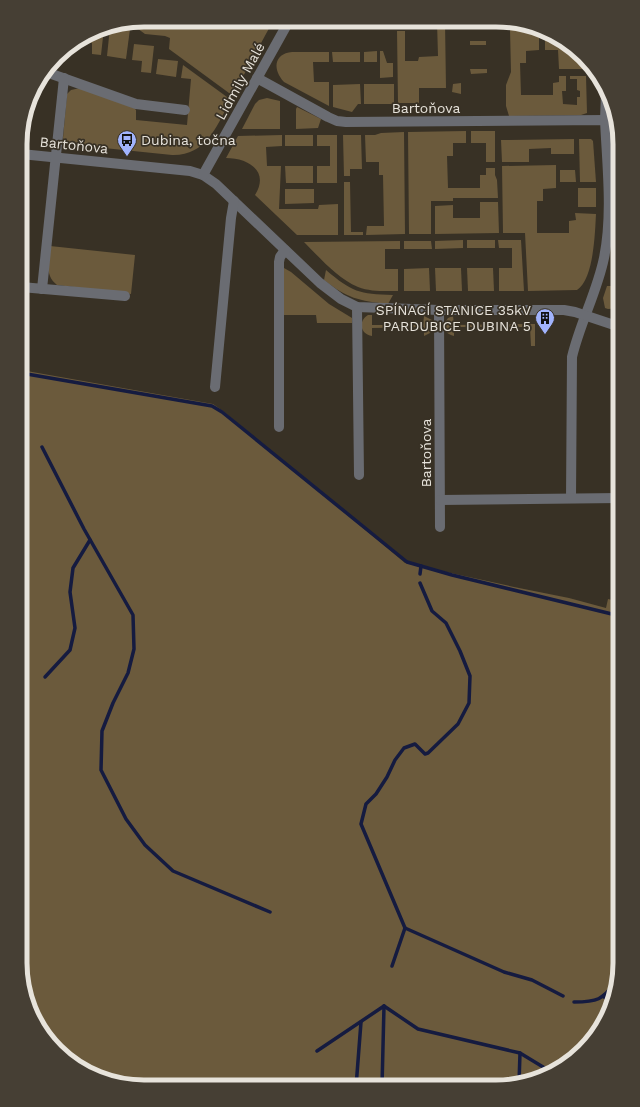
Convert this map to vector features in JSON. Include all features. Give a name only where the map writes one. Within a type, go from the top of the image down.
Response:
[{"type":"street","name":"Lidmily Malé","points":[[203,175],[286,27]]},
{"type":"street","points":[[51,74],[136,104],[185,110]]},
{"type":"street","points":[[42,289],[64,78]]},
{"type":"street","name":"Bartoňova","points":[[257,78],[328,116],[346,122],[605,120]]},
{"type":"street","points":[[571,498],[571,367],[574,348],[604,258],[607,234],[608,187],[606,104]]},
{"type":"street","name":"Bartoňova","points":[[27,155],[190,171],[203,175],[216,184],[285,250],[332,292],[357,307],[439,310],[564,310],[585,315],[613,325]]},
{"type":"street","points":[[215,387],[231,218],[234,201]]},
{"type":"street","points":[[279,427],[279,262],[285,250]]},
{"type":"street","points":[[27,288],[125,296]]},
{"type":"street","points":[[357,307],[359,474]]},
{"type":"street","name":"Bartoňova","points":[[439,310],[440,527]]},
{"type":"street","name":"Bartoňova","points":[[440,500],[613,498]]},
{"type":"shaded area","points":[[270,27],[234,93],[229,93],[169,49],[170,38],[145,34],[136,28]]},
{"type":"shaded area","points":[[437,27],[445,27],[446,88],[419,88],[419,103],[398,103],[397,31],[405,31],[405,61],[418,61],[419,57],[438,56]]},
{"type":"shaded area","points":[[121,29],[130,29],[126,59],[107,56],[109,33]]},
{"type":"shaded area","points":[[510,29],[519,29],[539,35],[539,50],[526,51],[526,63],[520,63],[521,95],[553,95],[553,83],[559,82],[559,76],[566,76],[566,91],[562,91],[563,104],[577,105],[577,97],[580,97],[580,91],[577,90],[577,79],[570,79],[570,76],[586,76],[587,113],[581,115],[509,116],[506,106],[506,85],[511,72]]},
{"type":"shaded area","points":[[103,35],[101,55],[92,54],[92,43],[87,42]]},
{"type":"shaded area","points":[[545,38],[573,56],[586,69],[559,69],[558,50],[545,50]]},
{"type":"shaded area","points":[[470,41],[486,41],[486,45],[470,45]]},
{"type":"shaded area","points":[[134,44],[154,46],[151,73],[141,72],[142,61],[132,60]]},
{"type":"shaded area","points":[[377,51],[377,62],[364,62],[364,52]]},
{"type":"shaded area","points":[[380,51],[383,51],[387,63],[393,63],[393,77],[380,78]]},
{"type":"shaded area","points":[[329,52],[329,62],[313,62],[314,82],[329,82],[329,106],[284,82],[280,77],[277,68],[278,59],[286,53]]},
{"type":"shaded area","points":[[332,52],[360,52],[360,62],[333,62]]},
{"type":"shaded area","points":[[158,59],[178,61],[176,77],[156,74]]},
{"type":"shaded area","points":[[183,65],[227,97],[229,103],[214,131],[201,146],[193,151],[172,155],[65,144],[63,138],[67,94],[71,90],[80,88],[134,108],[136,110],[136,120],[187,125],[191,79],[181,78]]},
{"type":"shaded area","points":[[470,69],[487,69],[487,73],[471,74]]},
{"type":"shaded area","points":[[461,83],[461,94],[452,92],[453,84]]},
{"type":"shaded area","points":[[360,84],[361,104],[358,104],[352,112],[333,107],[333,85]]},
{"type":"shaded area","points":[[364,84],[394,84],[394,104],[364,104]]},
{"type":"shaded area","points":[[267,98],[280,101],[280,129],[242,129],[255,104],[259,100]]},
{"type":"shaded area","points":[[297,107],[321,119],[318,128],[296,129]]},
{"type":"shaded area","points":[[466,131],[466,143],[453,143],[453,156],[447,156],[448,188],[480,188],[480,175],[486,175],[486,168],[495,168],[498,198],[453,198],[453,201],[431,201],[431,234],[409,234],[408,132]]},
{"type":"shaded area","points":[[471,131],[495,131],[495,162],[486,162],[486,143],[471,143]]},
{"type":"shaded area","points":[[404,132],[405,234],[366,235],[367,226],[384,226],[383,175],[379,175],[379,162],[366,162],[365,135]]},
{"type":"shaded area","points":[[282,135],[282,146],[266,147],[267,166],[281,166],[279,209],[318,209],[319,205],[338,204],[338,235],[297,235],[255,195],[259,187],[260,179],[254,168],[249,163],[242,160],[226,158],[238,136]]},
{"type":"shaded area","points":[[285,135],[313,135],[313,146],[285,146]]},
{"type":"shaded area","points":[[317,135],[337,135],[337,183],[317,183],[317,166],[330,166],[330,146],[317,146]]},
{"type":"shaded area","points":[[343,135],[361,135],[362,169],[350,169],[350,176],[344,176]]},
{"type":"shaded area","points":[[574,139],[574,154],[551,154],[551,148],[529,149],[529,162],[502,162],[501,140]]},
{"type":"shaded area","points":[[579,139],[591,139],[593,141],[596,182],[580,182]]},
{"type":"shaded area","points":[[556,165],[556,188],[543,189],[543,201],[537,201],[537,233],[569,233],[569,221],[576,220],[575,213],[596,214],[594,243],[590,266],[583,284],[577,290],[528,291],[525,233],[503,233],[502,166]]},
{"type":"shaded area","points":[[285,166],[313,166],[313,183],[286,183]]},
{"type":"shaded area","points":[[560,170],[575,170],[576,182],[560,182]]},
{"type":"shaded area","points":[[344,182],[350,182],[351,232],[363,232],[363,235],[344,235]]},
{"type":"shaded area","points":[[578,188],[596,188],[596,207],[578,207]]},
{"type":"shaded area","points":[[285,189],[314,189],[314,203],[285,204]]},
{"type":"shaded area","points":[[480,202],[498,202],[499,233],[435,234],[435,206],[453,205],[453,218],[480,218]]},
{"type":"shaded area","points":[[463,240],[463,248],[435,249],[435,241]]},
{"type":"shaded area","points":[[467,240],[495,240],[495,248],[467,248]]},
{"type":"shaded area","points":[[498,240],[521,240],[524,291],[499,291],[499,268],[512,268],[512,248],[499,248]]},
{"type":"shaded area","points":[[400,241],[400,249],[385,249],[385,269],[398,269],[398,291],[368,290],[350,283],[329,267],[304,242]]},
{"type":"shaded area","points":[[404,241],[431,241],[432,249],[404,249]]},
{"type":"shaded area","points":[[50,246],[135,255],[131,294],[57,285],[50,277],[48,267]]},
{"type":"shaded area","points":[[284,268],[291,272],[329,304],[352,318],[352,323],[317,323],[316,315],[282,315]]},
{"type":"shaded area","points":[[429,268],[430,291],[404,291],[404,269]]},
{"type":"shaded area","points":[[435,268],[461,268],[462,291],[436,291]]},
{"type":"shaded area","points":[[467,268],[493,268],[494,291],[468,291]]},
{"type":"shaded area","points":[[326,270],[343,283],[356,290],[372,294],[393,295],[388,304],[369,302],[354,298],[340,291],[324,280]]},
{"type":"shaded area","points":[[607,286],[613,286],[613,309],[605,308],[603,298]]},
{"type":"shaded area","points":[[368,315],[372,315],[372,325],[423,325],[424,316],[432,320],[433,327],[430,333],[424,336],[424,327],[372,328],[372,336],[365,333],[362,327],[363,321]]},
{"type":"shaded area","points":[[453,316],[454,325],[535,324],[535,346],[531,346],[530,327],[454,327],[454,336],[445,330],[444,324],[448,318]]},
{"type":"shaded area","points":[[27,371],[213,404],[405,563],[569,598],[606,608],[608,599],[613,600],[613,970],[611,986],[604,1008],[589,1034],[579,1046],[567,1056],[533,1074],[511,1079],[496,1080],[144,1080],[114,1076],[92,1068],[67,1051],[56,1040],[39,1015],[33,1000],[29,986],[27,963]]},
{"type":"waterway","points":[[27,374],[212,406],[222,412],[407,562],[452,575],[613,614]]},
{"type":"waterway","points":[[42,447],[84,529],[133,615],[134,649],[128,673],[113,703],[102,731],[101,770],[126,819],[145,845],[173,871],[270,912]]},
{"type":"waterway","points":[[45,677],[70,650],[75,628],[70,592],[73,568],[90,540]]},
{"type":"waterway","points":[[420,574],[421,566]]},
{"type":"waterway","points":[[392,966],[405,928],[361,824],[366,804],[376,794],[387,777],[395,760],[404,748],[415,744],[425,754],[428,753],[458,724],[469,703],[470,676],[460,651],[446,623],[432,611],[420,583]]},
{"type":"waterway","points":[[405,928],[504,972],[532,980],[563,996]]},
{"type":"waterway","points":[[574,1002],[598,999],[610,990]]},
{"type":"waterway","points":[[384,1006],[418,1029],[520,1053],[546,1069]]},
{"type":"waterway","points":[[317,1051],[384,1006]]},
{"type":"waterway","points":[[382,1080],[384,1006]]},
{"type":"waterway","points":[[357,1080],[361,1022]]},
{"type":"waterway","points":[[519,1077],[520,1053]]},
{"type":"place","name":"Dubina, točna","points":[[127,157]]},
{"type":"place","name":"SPÍNACÍ STANICE 35kV PARDUBICE DUBINA 5","points":[[545,335]]}]
